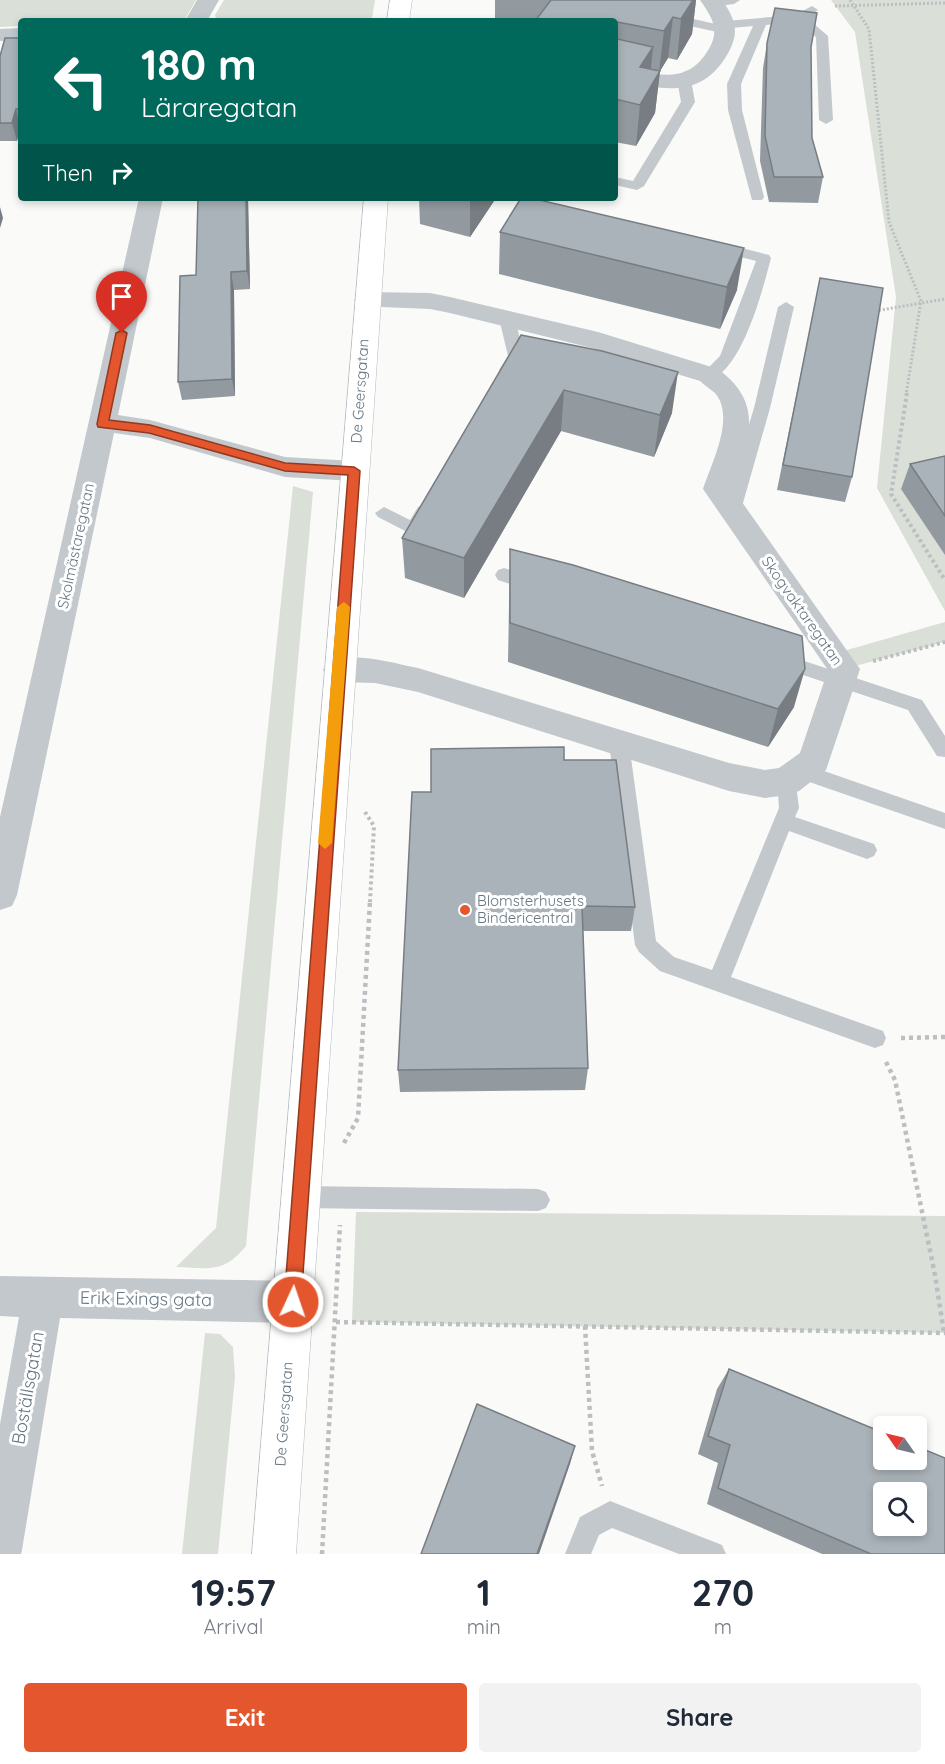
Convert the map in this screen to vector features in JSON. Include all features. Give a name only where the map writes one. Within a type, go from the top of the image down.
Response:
[{"type":"main road","points":[[398,18],[401,0]]},
{"type":"main road","name":"De Geersgatan","points":[[274,1554],[293,1302],[298,1197],[376,201]]},
{"type":"street","points":[[198,18],[208,0]]},
{"type":"street","points":[[618,73],[674,82],[694,78],[707,69],[726,38],[726,27],[719,1]]},
{"type":"street","points":[[0,34],[18,34]]},
{"type":"street","name":"Skolmästaregatan","points":[[0,895],[150,201]]},
{"type":"street","points":[[367,300],[430,301],[598,340],[710,375],[721,382],[750,412]]},
{"type":"street","name":"Skogvaktaregatan","points":[[750,412],[717,489],[842,674],[814,762],[794,776]]},
{"type":"street","points":[[102,424],[127,424],[150,429],[285,467],[354,471]]},
{"type":"street","points":[[339,670],[384,672],[418,680],[729,777],[765,784],[794,776]]},
{"type":"street","name":"Erik Exings gata","points":[[0,1296],[293,1302]]},
{"type":"street","name":"Boställsgatan","points":[[0,1550],[43,1297]]},
{"type":"lane","points":[[657,15],[726,27],[798,18],[812,10]]},
{"type":"lane","points":[[798,18],[822,36],[826,120]]},
{"type":"lane","points":[[757,196],[735,110],[734,84],[760,24]]},
{"type":"lane","points":[[618,182],[637,186],[688,102],[684,80]]},
{"type":"lane","points":[[700,242],[764,258],[755,289],[728,359],[710,375]]},
{"type":"lane","points":[[750,412],[786,307]]},
{"type":"lane","points":[[497,386],[516,356],[507,318]]},
{"type":"lane","points":[[384,513],[413,529],[431,499]]},
{"type":"lane","points":[[504,575],[549,589]]},
{"type":"lane","points":[[762,655],[842,674],[915,705],[944,750]]},
{"type":"lane","points":[[619,743],[646,945],[667,964],[875,1038]]},
{"type":"lane","points":[[718,982],[789,808],[794,776],[945,821]]},
{"type":"lane","points":[[784,821],[867,850]]},
{"type":"lane","points":[[298,1197],[538,1200]]},
{"type":"lane","points":[[578,1554],[589,1526],[610,1514],[713,1554]]},
{"type":"path","points":[[850,0],[869,29],[889,222],[921,301],[891,494],[945,580]]},
{"type":"path","points":[[812,10],[854,4],[945,3]]},
{"type":"path","points":[[867,309],[878,311],[921,301],[945,299]]},
{"type":"path","points":[[842,674],[945,642]]},
{"type":"path","points":[[322,1554],[336,1322],[343,1145],[358,1118],[374,826],[364,811],[364,800]]},
{"type":"path","points":[[336,1322],[944,1333],[935,1275],[895,1080],[875,1038],[945,1036]]},
{"type":"path","points":[[585,1326],[592,1451],[610,1514]]},
{"type":"shaded area","points":[[0,0],[196,0],[186,18],[18,18],[18,26],[0,27]]},
{"type":"shaded area","points":[[224,0],[375,0],[372,18],[216,18],[215,15]]},
{"type":"shaded area","points":[[831,0],[945,0],[945,611],[877,488],[896,297],[855,32]]},
{"type":"shaded area","points":[[293,486],[313,492],[246,1246],[238,1255],[223,1265],[207,1268],[176,1267],[216,1228]]},
{"type":"shaded area","points":[[945,622],[945,642],[844,669],[833,654]]},
{"type":"shaded area","points":[[356,1212],[945,1216],[945,1333],[352,1322]]},
{"type":"shaded area","points":[[205,1333],[220,1334],[233,1347],[235,1377],[218,1554],[182,1554]]},
{"type":"building","points":[[551,0],[693,0],[681,19],[673,17],[664,31],[618,22],[618,18],[537,18]]},
{"type":"building","points":[[775,8],[817,13],[811,47],[812,138],[823,177],[774,177],[765,136],[767,43]]},
{"type":"building","points":[[5,38],[18,38],[18,109],[16,109],[12,123],[0,123],[0,56]]},
{"type":"building","points":[[618,39],[653,47],[640,67],[660,71],[640,105],[618,100]]},
{"type":"building","points":[[198,201],[246,201],[247,271],[231,272],[232,379],[178,382],[180,276],[196,275]]},
{"type":"building","points":[[519,201],[544,201],[744,248],[727,287],[500,232]]},
{"type":"building","points":[[820,278],[883,288],[852,477],[783,465]]},
{"type":"building","points":[[521,335],[602,351],[678,372],[660,415],[564,390],[464,558],[402,538]]},
{"type":"building","points":[[945,456],[945,516],[910,464]]},
{"type":"building","points":[[510,549],[573,565],[802,636],[805,669],[778,709],[510,623]]},
{"type":"building","points":[[564,747],[564,760],[616,760],[635,907],[582,906],[588,1068],[398,1070],[412,792],[431,792],[431,749]]},
{"type":"building","points":[[729,1369],[873,1428],[873,1470],[927,1470],[927,1451],[945,1458],[945,1554],[871,1554],[718,1488],[730,1445],[708,1436]]},
{"type":"building","points":[[477,1404],[575,1446],[537,1554],[421,1554]]},
{"type":"slow traffic","points":[[325,843],[344,607]]},
{"type":"place","name":"Blomsterhusets Bindericentral","points":[[465,910]]},
{"type":"route","points":[[122,333],[102,424],[127,424],[150,429],[285,467],[354,471],[298,1197],[293,1302]]}]
